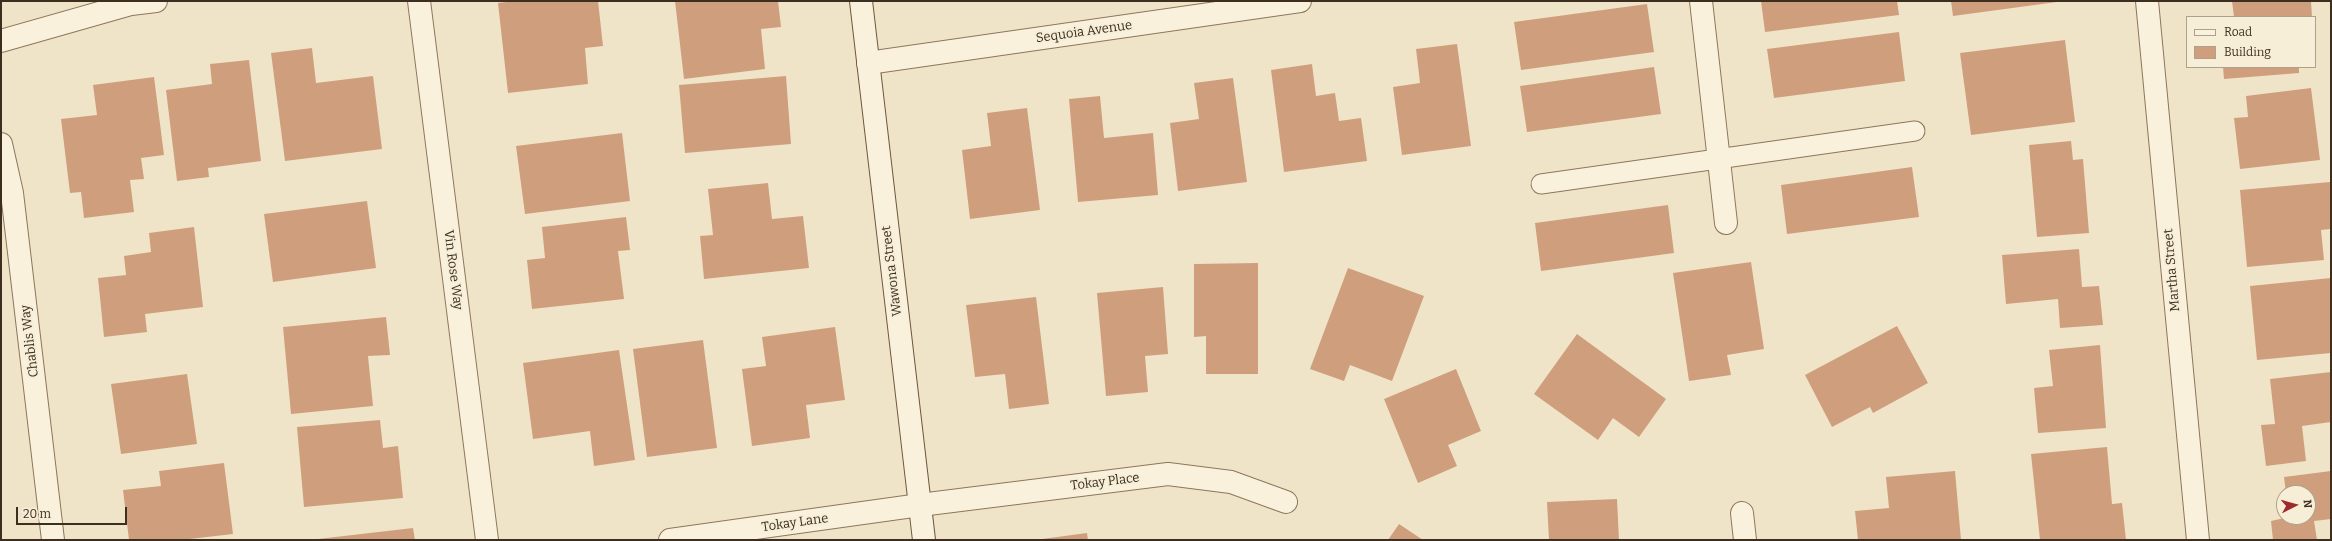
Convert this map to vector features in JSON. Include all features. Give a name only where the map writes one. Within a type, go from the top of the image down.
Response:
[{"type":"street","points":[[1,41],[131,4],[156,1]]},
{"type":"street","name":"Vin Rose Way","points":[[419,1],[488,540]]},
{"type":"street","name":"Wawona Street","points":[[861,1],[924,540]]},
{"type":"street","name":"Sequoia Avenue","points":[[868,63],[1300,1]]},
{"type":"street","points":[[1701,1],[1726,223]]},
{"type":"street","name":"Martha Street","points":[[2147,1],[2198,540]]},
{"type":"street","name":"Chablis Way","points":[[1,144],[12,193],[53,540]]},
{"type":"street","name":"Tokay Place","points":[[920,505],[1168,474],[1231,482],[1286,502]]},
{"type":"street","name":"Tokay Lane","points":[[670,540],[920,505]]},
{"type":"street","points":[[1742,513],[1745,540]]},
{"type":"lane","points":[[1541,184],[1915,131]]},
{"type":"building","points":[[515,1],[598,1],[603,46],[585,48],[588,84],[508,93],[498,3]]},
{"type":"building","points":[[675,1],[778,1],[781,27],[761,29],[765,69],[684,79]]},
{"type":"building","points":[[1761,1],[1897,1],[1899,15],[1765,32]]},
{"type":"building","points":[[1951,1],[2057,1],[2057,2],[1953,16]]},
{"type":"building","points":[[2232,1],[2311,1],[2312,16],[2234,16]]},
{"type":"building","points":[[1647,4],[1654,52],[1521,70],[1514,22]]},
{"type":"building","points":[[1899,32],[1905,81],[1774,98],[1767,49]]},
{"type":"building","points":[[2065,40],[2075,122],[1971,135],[1960,53]]},
{"type":"building","points":[[1457,44],[1471,146],[1402,155],[1393,87],[1420,83],[1416,49]]},
{"type":"building","points":[[312,48],[316,83],[373,76],[382,149],[285,161],[271,53]]},
{"type":"building","points":[[249,60],[261,161],[208,168],[209,177],[177,181],[166,90],[212,84],[210,64]]},
{"type":"building","points":[[1312,64],[1316,96],[1335,93],[1339,121],[1361,118],[1367,161],[1284,172],[1271,70]]},
{"type":"building","points":[[1654,67],[1661,114],[1527,132],[1520,86]]},
{"type":"building","points":[[2223,68],[2299,68],[2299,73],[2224,79]]},
{"type":"building","points":[[786,76],[791,144],[685,153],[679,85]]},
{"type":"building","points":[[154,77],[164,155],[141,158],[144,179],[130,180],[134,212],[84,218],[81,192],[70,193],[61,119],[97,115],[93,85]]},
{"type":"building","points":[[1233,78],[1247,182],[1178,191],[1170,123],[1199,119],[1194,83]]},
{"type":"building","points":[[2311,88],[2320,160],[2240,169],[2234,118],[2248,117],[2246,96]]},
{"type":"building","points":[[1100,96],[1104,138],[1153,133],[1158,195],[1078,202],[1069,99]]},
{"type":"building","points":[[1027,108],[1040,210],[970,219],[962,150],[991,146],[987,113]]},
{"type":"building","points":[[622,133],[630,201],[525,214],[516,146]]},
{"type":"building","points":[[2071,141],[2073,160],[2083,159],[2089,233],[2037,237],[2029,145]]},
{"type":"building","points":[[1912,167],[1919,217],[1787,234],[1781,185]]},
{"type":"building","points":[[2330,182],[2331,229],[2321,230],[2324,260],[2247,267],[2240,190]]},
{"type":"building","points":[[768,183],[772,219],[803,216],[809,268],[704,279],[700,236],[713,235],[708,189]]},
{"type":"building","points":[[367,201],[376,268],[273,282],[264,214]]},
{"type":"building","points":[[1668,205],[1674,253],[1541,271],[1535,223]]},
{"type":"building","points":[[626,217],[630,250],[618,251],[624,299],[532,309],[527,260],[545,258],[542,227]]},
{"type":"building","points":[[194,227],[203,307],[145,314],[147,332],[104,337],[98,278],[126,275],[124,256],[151,252],[149,233]]},
{"type":"building","points":[[2079,249],[2082,287],[2099,286],[2103,325],[2060,328],[2058,299],[2006,304],[2002,255]]},
{"type":"building","points":[[1751,262],[1764,349],[1727,355],[1731,375],[1689,381],[1673,273]]},
{"type":"building","points":[[1258,263],[1258,374],[1206,374],[1206,336],[1194,337],[1194,264]]},
{"type":"building","points":[[1348,268],[1424,296],[1392,381],[1350,365],[1344,381],[1310,369]]},
{"type":"building","points":[[2331,278],[2331,353],[2257,360],[2250,286]]},
{"type":"building","points":[[1163,287],[1168,354],[1145,356],[1148,392],[1106,396],[1097,293]]},
{"type":"building","points":[[1036,297],[1049,404],[1009,409],[1005,374],[975,377],[966,305]]},
{"type":"building","points":[[386,317],[390,355],[368,356],[373,406],[291,414],[283,327]]},
{"type":"building","points":[[1897,326],[1928,383],[1873,413],[1870,407],[1832,427],[1805,375]]},
{"type":"building","points":[[835,327],[845,400],[806,405],[810,438],[752,446],[742,369],[766,366],[762,337]]},
{"type":"building","points":[[1577,334],[1666,399],[1639,437],[1613,418],[1598,440],[1534,394]]},
{"type":"building","points":[[703,340],[717,448],[647,457],[633,349]]},
{"type":"building","points":[[2100,345],[2106,428],[2038,433],[2034,388],[2053,386],[2049,350]]},
{"type":"building","points":[[619,350],[635,460],[594,466],[590,431],[533,439],[523,363]]},
{"type":"building","points":[[1456,369],[1481,431],[1448,445],[1457,466],[1418,483],[1384,399]]},
{"type":"building","points":[[2331,372],[2331,422],[2302,426],[2306,461],[2266,466],[2261,425],[2275,424],[2270,379]]},
{"type":"building","points":[[187,374],[197,444],[121,454],[111,384]]},
{"type":"building","points":[[380,420],[383,448],[398,446],[403,498],[304,507],[297,427]]},
{"type":"building","points":[[2107,447],[2112,504],[2122,503],[2126,540],[2040,540],[2031,454]]},
{"type":"building","points":[[224,463],[233,534],[181,540],[129,540],[123,490],[161,486],[159,471]]},
{"type":"building","points":[[1955,471],[1961,540],[1858,540],[1855,511],[1889,508],[1886,477]]},
{"type":"building","points":[[2331,471],[2331,519],[2316,521],[2316,485],[2285,485],[2284,477]]},
{"type":"building","points":[[1617,499],[1619,540],[1549,540],[1547,502]]},
{"type":"building","points":[[2276,520],[2276,525],[2315,525],[2317,540],[2273,540],[2271,521]]},
{"type":"building","points":[[1399,524],[1423,540],[1388,540]]},
{"type":"building","points":[[413,528],[415,540],[318,540],[318,539]]},
{"type":"building","points":[[1087,533],[1088,540],[1042,540],[1042,539]]}]
